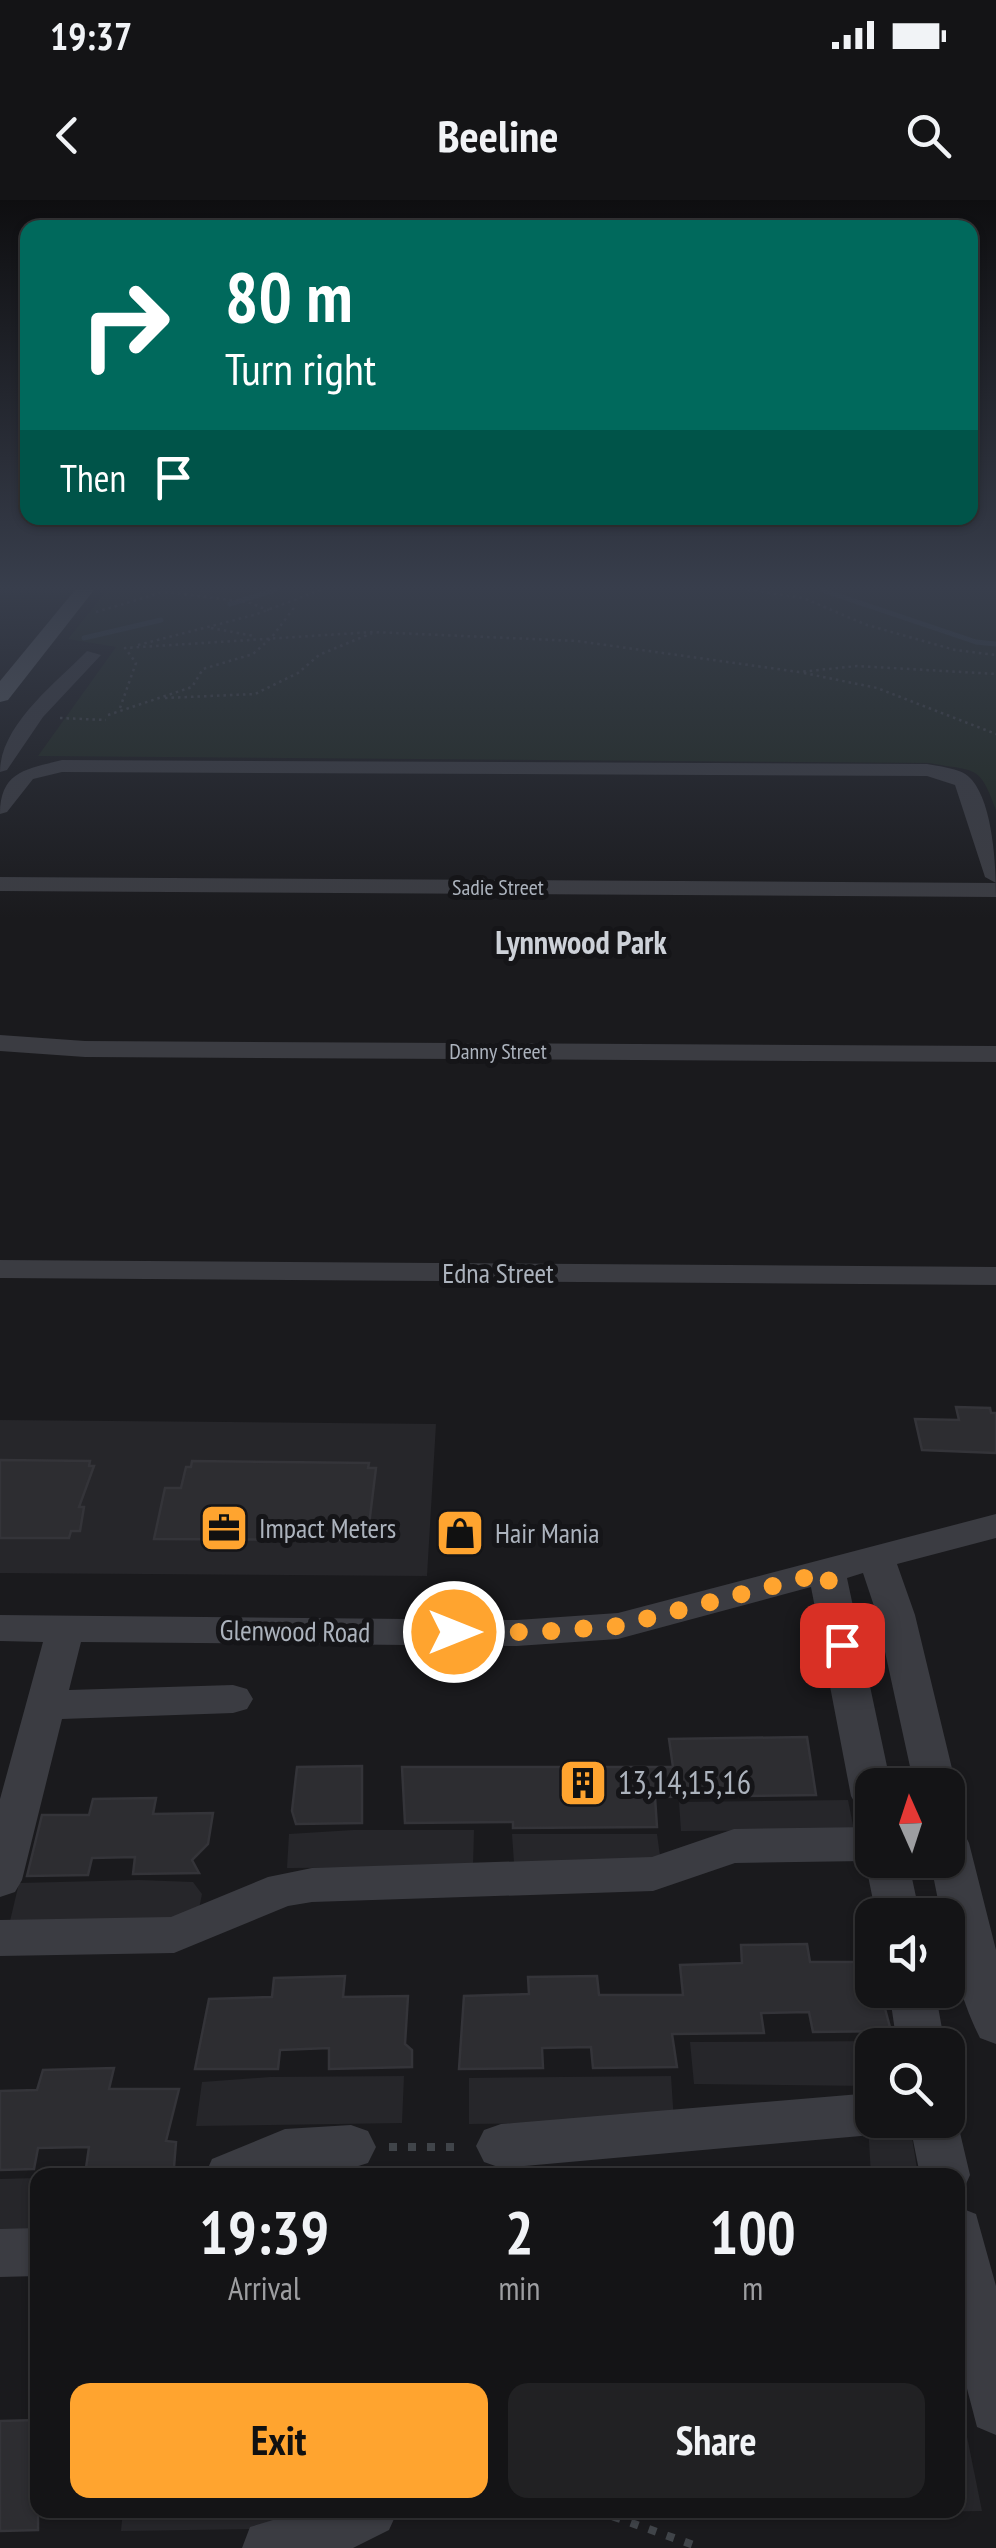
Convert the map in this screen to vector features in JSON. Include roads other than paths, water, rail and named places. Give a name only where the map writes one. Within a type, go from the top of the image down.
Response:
[{"type":"street","points":[[0,766],[50,700]]},
{"type":"street","points":[[0,808],[26,775],[62,766],[940,772],[964,782],[996,878]]},
{"type":"street","name":"Sadie Street","points":[[0,884],[996,890]]},
{"type":"street","name":"Danny Street","points":[[0,1044],[85,1049],[996,1054]]},
{"type":"street","name":"Edna Street","points":[[0,1269],[996,1276]]},
{"type":"street","name":"Glenwood Road","points":[[0,1628],[552,1632],[653,1618],[996,1526]]},
{"type":"street","points":[[878,1559],[896,1615],[930,1768]]},
{"type":"street","points":[[827,1572],[866,1768]]},
{"type":"street","points":[[0,1880],[65,1628]]},
{"type":"street","points":[[43,1705],[233,1699]]},
{"type":"street","points":[[0,1938],[174,1935],[283,1889],[312,1885],[653,1874],[734,1846],[855,1844]]},
{"type":"street","points":[[956,1878],[996,2024]]},
{"type":"street","points":[[501,2146],[855,2115]]},
{"type":"street","points":[[938,2138],[944,2168]]},
{"type":"street","points":[[246,2168],[285,2151],[351,2147]]},
{"type":"street","points":[[0,2253],[30,2252]]},
{"type":"street","points":[[965,2264],[996,2408]]},
{"type":"street","points":[[271,2548],[307,2540],[352,2518]]},
{"type":"place","name":"Impact Meters","points":[[224,1528]]},
{"type":"place","name":"Hair Mania","points":[[460,1533]]},
{"type":"place","name":"13,14,15,16","points":[[583,1783]]},
{"type":"district","name":"Lynnwood Park","points":[[581,943]]}]
